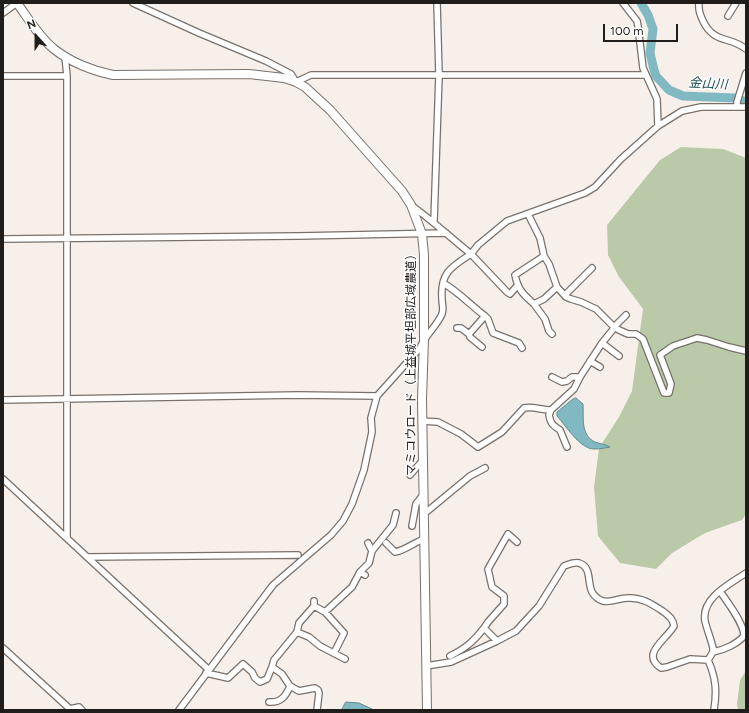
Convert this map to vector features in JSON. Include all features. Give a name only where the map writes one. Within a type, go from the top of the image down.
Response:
[{"type":"street","points":[[3,12],[17,3]]},
{"type":"street","name":"マミコウロード（上益城平坦部広域農道）","points":[[17,3],[36,30],[53,48],[65,56],[97,72],[113,75],[249,74],[284,78],[296,82],[305,87],[330,110],[402,191],[412,205],[422,234],[424,254],[422,421],[427,710]]},
{"type":"street","points":[[133,3],[266,61],[291,74],[296,82],[311,75],[646,75]]},
{"type":"street","points":[[434,221],[439,75],[437,3]]},
{"type":"street","points":[[623,3],[637,21],[643,68],[657,99],[658,126]]},
{"type":"street","points":[[699,3],[701,16],[708,30],[725,40],[740,45],[746,49]]},
{"type":"street","points":[[728,16],[736,3]]},
{"type":"street","points":[[65,56],[67,76],[67,538]]},
{"type":"street","points":[[737,106],[746,73]]},
{"type":"street","points":[[3,76],[67,76]]},
{"type":"street","points":[[179,710],[273,585],[331,535],[343,521],[352,504],[364,470],[372,432],[371,418],[377,396],[420,348],[424,339],[443,312],[443,283],[444,278],[452,266],[471,254],[478,245],[507,221],[585,193],[595,187],[621,159],[658,126],[682,111],[701,108],[746,107]]},
{"type":"street","points":[[412,205],[434,221],[471,254],[507,292],[510,294],[517,286]]},
{"type":"street","points":[[528,214],[540,238],[544,256],[549,264],[557,287],[571,299],[596,309],[615,327],[628,334],[636,334],[643,339],[664,393],[669,393],[671,384],[660,354],[673,346],[696,338],[708,340],[728,347],[746,350]]},
{"type":"street","points":[[3,239],[446,233]]},
{"type":"street","points":[[544,256],[514,275],[520,292],[534,304],[545,319],[549,331],[552,334]]},
{"type":"street","points":[[565,295],[592,268]]},
{"type":"street","points":[[443,283],[454,289],[485,316],[488,319],[493,333],[519,343],[522,348]]},
{"type":"street","points":[[534,304],[544,299],[557,287]]},
{"type":"street","points":[[567,447],[560,430],[552,424],[549,415],[551,410],[574,389],[602,343],[626,315]]},
{"type":"street","points":[[469,334],[485,316]]},
{"type":"street","points":[[457,328],[461,328],[469,334],[470,337],[482,348]]},
{"type":"street","points":[[602,343],[619,356]]},
{"type":"street","points":[[590,362],[600,367]]},
{"type":"street","points":[[552,377],[562,382],[567,381],[572,377],[580,377]]},
{"type":"street","points":[[3,400],[298,395],[377,396]]},
{"type":"street","points":[[422,421],[438,422],[460,434],[478,447],[502,432],[524,408],[527,407],[538,410],[551,410]]},
{"type":"street","points":[[410,475],[423,460]]},
{"type":"street","points":[[424,514],[470,476],[485,468]]},
{"type":"street","points":[[3,479],[88,557],[207,672],[228,678],[242,662],[260,682],[267,679],[274,660],[297,632],[299,623],[314,604],[325,612],[344,633],[334,653]]},
{"type":"street","points":[[412,526],[416,504],[423,495]]},
{"type":"street","points":[[325,612],[352,586],[362,573],[369,563],[372,551],[393,525],[396,513]]},
{"type":"street","points":[[450,656],[474,642],[488,622],[504,604],[504,596],[492,587],[488,569],[508,534],[517,542]]},
{"type":"street","points":[[386,543],[395,552],[424,539]]},
{"type":"street","points":[[368,543],[372,551]]},
{"type":"street","points":[[88,557],[298,555]]},
{"type":"street","points":[[426,666],[451,662],[516,631],[535,611],[564,566],[578,563],[588,569],[591,591],[595,597],[602,601],[628,598],[642,599],[650,602],[671,618],[674,622],[674,626],[653,652],[652,658],[661,668],[690,659],[708,660]]},
{"type":"street","points":[[708,660],[713,652],[713,648],[705,620],[707,605],[720,592],[746,573]]},
{"type":"street","points":[[713,652],[721,651],[744,636],[744,632],[738,620],[720,592]]},
{"type":"street","points":[[484,628],[497,641]]},
{"type":"street","points":[[297,632],[309,637],[320,646],[345,659]]},
{"type":"street","points":[[3,648],[70,709],[79,707],[82,710]]},
{"type":"street","points":[[708,660],[714,674],[716,686],[714,710]]},
{"type":"street","points":[[272,667],[282,674],[290,686],[299,691],[315,688],[318,690],[317,710]]},
{"type":"street","points":[[269,702],[281,700],[290,686]]},
{"type":"green space","points":[[681,147],[723,149],[746,158],[746,514],[742,520],[705,533],[672,553],[656,569],[620,563],[598,536],[594,487],[599,448],[619,417],[632,391],[643,309],[619,277],[608,255],[607,225],[660,160]]},
{"type":"green space","points":[[746,671],[746,710],[738,710],[737,704],[740,680]]},
{"type":"water","points":[[576,398],[583,404],[584,425],[587,435],[595,442],[610,447],[600,449],[589,448],[574,436],[557,416],[557,412]]},
{"type":"water","points":[[346,702],[359,703],[374,710],[342,710]]},
{"type":"waterway","name":"金山川","points":[[641,3],[648,15],[653,29],[650,53],[654,70],[656,76],[669,90],[683,96],[735,98],[746,102]]}]
